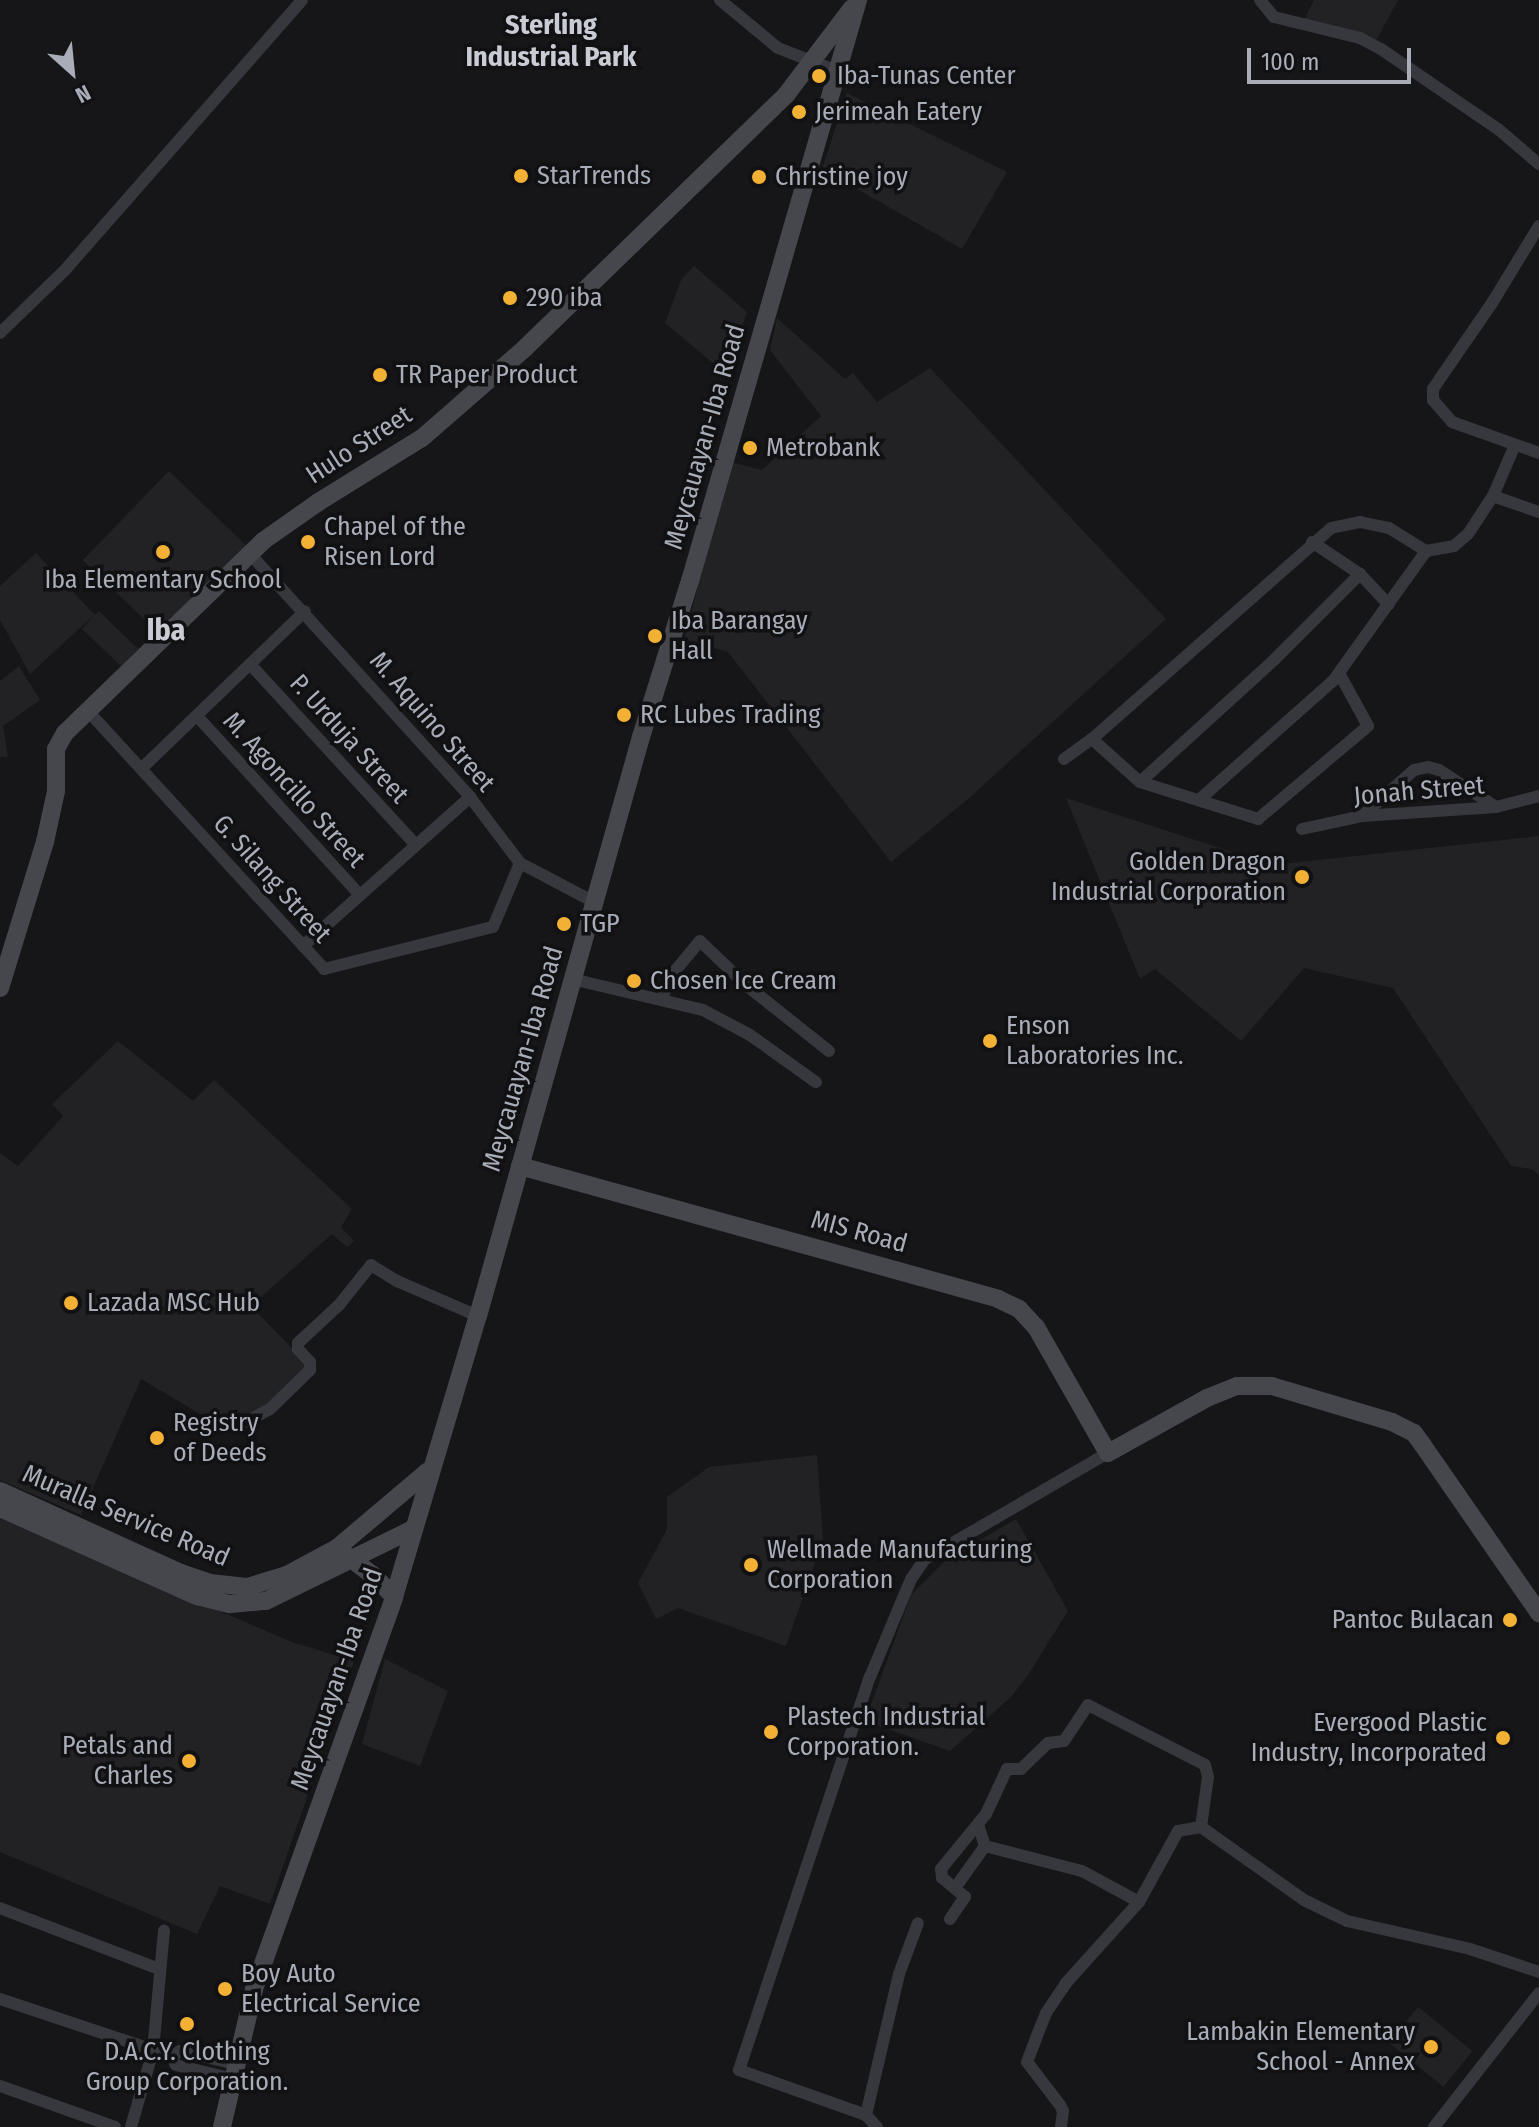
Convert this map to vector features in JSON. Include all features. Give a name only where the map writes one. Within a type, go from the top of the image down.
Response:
[{"type":"street","points":[[0,333],[65,270],[302,0]]},
{"type":"street","points":[[720,0],[766,40],[837,71]]},
{"type":"street","points":[[1260,0],[1274,17],[1360,38],[1381,49],[1498,129],[1539,164]]},
{"type":"street","name":"Hulo Street","points":[[0,988],[53,813],[56,749],[65,733],[250,554],[286,524],[422,438],[452,414],[768,114],[813,63],[858,1]]},
{"type":"street","name":"Meycauayan-Iba Road","points":[[222,2127],[254,1989],[394,1597],[858,1]]},
{"type":"street","points":[[1539,226],[1492,303],[1433,389],[1433,400],[1452,422],[1539,453]]},
{"type":"street","points":[[1064,759],[1092,739],[1331,528],[1360,522],[1389,528],[1426,551],[1454,546],[1468,534],[1493,496],[1515,445]]},
{"type":"street","points":[[1493,496],[1539,512]]},
{"type":"street","points":[[1312,542],[1360,574],[1389,605]]},
{"type":"street","points":[[1200,799],[1339,673],[1426,551]]},
{"type":"street","name":"M. Aquino Street","points":[[250,554],[305,611],[470,797],[520,863],[594,902]]},
{"type":"street","points":[[1140,782],[1274,660],[1360,574]]},
{"type":"street","points":[[142,768],[305,611]]},
{"type":"street","name":"P. Urduja Street","points":[[250,664],[415,844]]},
{"type":"street","points":[[1092,739],[1140,782],[1258,819],[1364,733],[1367,719],[1339,673]]},
{"type":"street","name":"G. Silang Street","points":[[88,711],[324,969],[493,927],[520,863]]},
{"type":"street","name":"M. Agoncillo Street","points":[[197,716],[359,894]]},
{"type":"street","points":[[1362,816],[1414,770],[1428,767],[1439,770],[1496,807]]},
{"type":"street","name":"Jonah Street","points":[[1302,829],[1362,816],[1496,807],[1539,796]]},
{"type":"street","points":[[303,946],[470,797]]},
{"type":"street","points":[[662,1000],[669,978],[700,941],[746,985],[829,1051]]},
{"type":"street","points":[[572,979],[703,1010],[750,1035],[816,1082]]},
{"type":"street","name":"MIS Road","points":[[520,1166],[998,1299],[1019,1309],[1036,1327],[1108,1453]]},
{"type":"street","points":[[238,1426],[270,1409],[310,1370],[310,1362],[298,1349],[298,1343],[339,1305],[371,1265],[397,1281],[478,1316]]},
{"type":"street","points":[[877,2127],[866,2115],[739,2070],[870,1677],[911,1579],[925,1559],[1207,1398],[1237,1386],[1272,1386],[1392,1422],[1414,1433],[1539,1613]]},
{"type":"street","name":"Muralla Service Road","points":[[0,1508],[197,1596],[230,1604],[266,1601],[344,1553],[433,1466]]},
{"type":"street","name":"Muralla Service Road","points":[[0,1491],[181,1573],[231,1588],[262,1584],[413,1529]]},
{"type":"street","points":[[344,1553],[373,1575],[394,1597]]},
{"type":"street","points":[[950,1919],[966,1901],[942,1878],[941,1869],[978,1825],[1007,1769],[1021,1769],[1048,1743],[1064,1741],[1088,1705],[1205,1765],[1208,1777],[1201,1827]]},
{"type":"street","points":[[978,1825],[985,1846]]},
{"type":"street","points":[[1061,2127],[1063,2111],[1060,2105],[1027,2062],[1046,2013],[1066,1983],[1139,1902],[1178,1831],[1201,1827],[1304,1900],[1347,1921],[1470,1949],[1539,1972]]},
{"type":"street","points":[[985,1846],[1082,1871],[1139,1902]]},
{"type":"street","points":[[955,1888],[985,1846]]},
{"type":"street","points":[[0,1908],[159,1969]]},
{"type":"street","points":[[866,2115],[899,1974],[918,1923]]},
{"type":"street","points":[[131,2127],[153,2051],[164,1931]]},
{"type":"street","points":[[1434,2127],[1539,1993]]},
{"type":"street","points":[[0,1999],[153,2051],[171,2056],[180,2051],[206,2057],[234,2072]]},
{"type":"street","points":[[171,2056],[176,2065],[201,2071],[234,2072]]},
{"type":"street","points":[[201,2071],[206,2057]]},
{"type":"street","points":[[0,2086],[115,2127]]},
{"type":"shaded area","points":[[1314,0],[1398,0],[1375,43],[1300,28]]},
{"type":"shaded area","points":[[847,93],[1007,172],[962,249],[822,169]]},
{"type":"shaded area","points":[[694,266],[747,312],[727,375],[665,323],[681,280]]},
{"type":"shaded area","points":[[777,318],[845,379],[853,373],[877,402],[930,368],[1166,619],[968,799],[891,862],[728,652],[684,639],[731,462],[762,470],[821,416],[770,350]]},
{"type":"shaded area","name":"Iba Elementary School","points":[[169,471],[246,545],[160,635],[83,560]]},
{"type":"shaded area","points":[[36,553],[95,615],[99,611],[138,649],[121,666],[82,629],[94,615],[30,674],[0,620],[0,586]]},
{"type":"shaded area","points":[[19,666],[40,700],[3,726],[8,757],[0,757],[0,681]]},
{"type":"shaded area","points":[[1066,798],[1272,865],[1539,836],[1539,1175],[1532,1169],[1511,1166],[1393,988],[1304,968],[1241,1041],[1155,969],[1140,979]]},
{"type":"shaded area","points":[[118,1041],[193,1101],[214,1080],[352,1209],[341,1227],[354,1241],[347,1247],[332,1234],[251,1306],[308,1365],[267,1409],[224,1428],[141,1379],[81,1515],[0,1480],[0,1153],[18,1166],[63,1116],[52,1104]]},
{"type":"shaded area","name":"Wellmade Manufacturing Corporation","points":[[817,1455],[823,1539],[786,1646],[678,1608],[656,1619],[638,1583],[667,1529],[667,1497],[709,1467]]},
{"type":"shaded area","points":[[0,1517],[292,1642],[354,1661],[270,1904],[220,1886],[197,1934],[0,1852]]},
{"type":"shaded area","points":[[1016,1519],[1068,1611],[1028,1675],[1011,1697],[950,1751],[865,1721],[911,1595],[946,1560]]},
{"type":"shaded area","points":[[385,1659],[448,1691],[420,1766],[362,1744]]},
{"type":"shaded area","name":"Lambakin Elementary School - Annex","points":[[1418,2007],[1472,2051],[1443,2087],[1389,2043]]},
{"type":"place","name":"Iba-Tunas Center","points":[[819,76]]},
{"type":"place","name":"Jerimeah Eatery","points":[[799,112]]},
{"type":"place","name":"StarTrends","points":[[521,176]]},
{"type":"place","name":"Christine joy","points":[[759,177]]},
{"type":"place","name":"290 iba","points":[[510,298]]},
{"type":"place","name":"TR Paper Product","points":[[380,375]]},
{"type":"place","name":"Metrobank","points":[[750,448]]},
{"type":"place","name":"Chapel of the Risen Lord","points":[[308,542]]},
{"type":"place","name":"Iba Elementary School","points":[[163,552]]},
{"type":"place","name":"Iba Barangay Hall","points":[[655,636]]},
{"type":"place","name":"RC Lubes Trading","points":[[624,715]]},
{"type":"place","name":"Golden Dragon Industrial Corporation","points":[[1302,877]]},
{"type":"place","name":"TGP","points":[[564,924]]},
{"type":"place","name":"Chosen Ice Cream","points":[[634,981]]},
{"type":"place","name":"Enson Laboratories Inc.","points":[[990,1041]]},
{"type":"place","name":"Lazada MSC Hub","points":[[71,1303]]},
{"type":"place","name":"Registry of Deeds","points":[[157,1438]]},
{"type":"place","name":"Wellmade Manufacturing Corporation","points":[[751,1565]]},
{"type":"place","name":"Pantoc Bulacan","points":[[1510,1620]]},
{"type":"place","name":"Plastech Industrial Corporation.","points":[[771,1732]]},
{"type":"place","name":"Evergood Plastic Industry, Incorporated","points":[[1503,1738]]},
{"type":"place","name":"Petals and Charles","points":[[189,1761]]},
{"type":"place","name":"Boy Auto Electrical Service","points":[[225,1989]]},
{"type":"place","name":"D.A.C.Y. Clothing Group Corporation.","points":[[187,2024]]},
{"type":"place","name":"Lambakin Elementary School - Annex","points":[[1431,2047]]},
{"type":"district","name":"Sterling Industrial Park","points":[[551,41]]},
{"type":"district","name":"Iba","points":[[166,630]]}]
